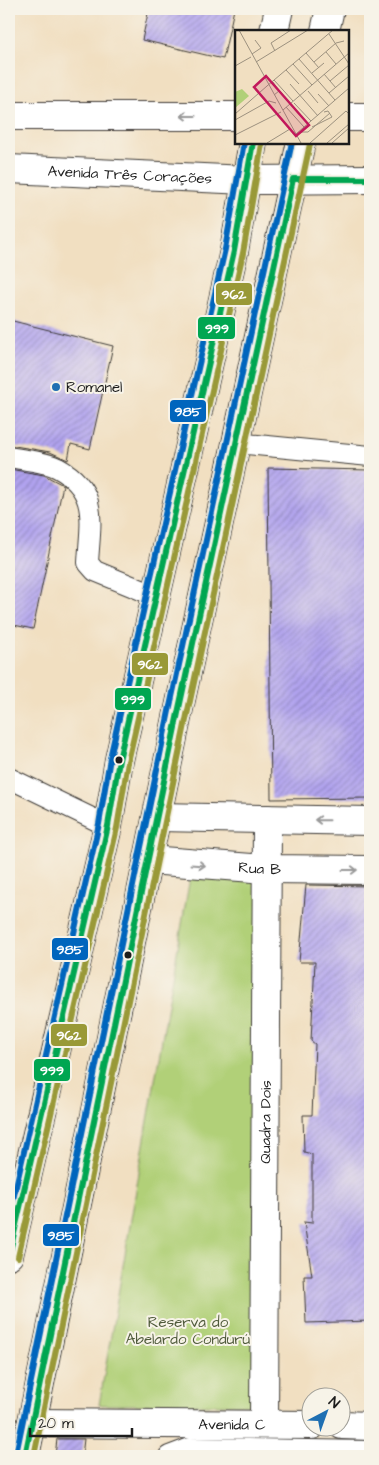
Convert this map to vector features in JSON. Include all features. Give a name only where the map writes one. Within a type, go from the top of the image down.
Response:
[{"type":"main road","points":[[274,30],[279,9]]},
{"type":"main road","points":[[324,30],[330,9]]},
{"type":"main road","points":[[9,116],[235,116]]},
{"type":"main road","points":[[349,117],[370,117]]},
{"type":"main road","points":[[10,1247],[108,826],[119,760],[234,251],[254,144]]},
{"type":"main road","points":[[25,1456],[236,443],[301,144]]},
{"type":"main road","name":"Avenida Três Corações","points":[[9,169],[246,180],[370,179]]},
{"type":"main road","points":[[158,816],[370,821]]},
{"type":"main road","name":"Quadra Dois","points":[[264,1424],[267,818]]},
{"type":"main road","name":"Rua B","points":[[149,860],[266,869],[370,870]]},
{"type":"main road","name":"Avenida C","points":[[32,1423],[82,1425],[302,1425]]},
{"type":"main road","points":[[352,1425],[370,1426]]},
{"type":"lane","points":[[236,443],[370,456]]},
{"type":"lane","points":[[9,457],[57,468],[84,488],[90,513],[88,563],[95,571],[156,596]]},
{"type":"lane","points":[[9,778],[108,826]]},
{"type":"lane","points":[[169,1456],[190,1448],[370,1452]]},
{"type":"green space","name":"Reserva do Abelardo Condurú","points":[[193,860],[264,860],[262,1405],[99,1405]]},
{"type":"building","points":[[149,9],[234,9],[223,59],[142,40]]},
{"type":"building","name":"Romanel","points":[[9,320],[113,346],[90,449],[71,444],[68,460],[50,452],[9,445]]},
{"type":"building","points":[[268,468],[370,470],[370,798],[271,799]]},
{"type":"building","points":[[9,469],[44,475],[63,485],[33,629],[9,624]]},
{"type":"building","points":[[306,885],[370,886],[370,1321],[306,1323],[304,1276],[312,1276],[304,1222],[312,1223],[312,1154],[304,1152],[303,1115],[312,1115],[315,1044],[311,1041],[315,962],[299,962]]},
{"type":"building","points":[[57,1439],[84,1439],[82,1456],[55,1456]]},
{"type":"transit line","name":"985","points":[[9,1217],[99,824],[110,758],[225,249],[244,144]]},
{"type":"transit line","name":"999","points":[[9,1255],[108,826],[119,760],[234,251],[253,144]]},
{"type":"transit line","name":"962","points":[[18,1257],[117,828],[128,762],[243,253],[262,144]]},
{"type":"transit line","name":"985","points":[[16,1454],[169,711],[292,144]]},
{"type":"transit line","name":"962","points":[[34,1456],[187,715],[310,144]]},
{"type":"transit line","name":"999","points":[[25,1456],[178,713],[293,179],[370,179]]},
{"type":"place","name":"Romanel","points":[[56,387]]}]
